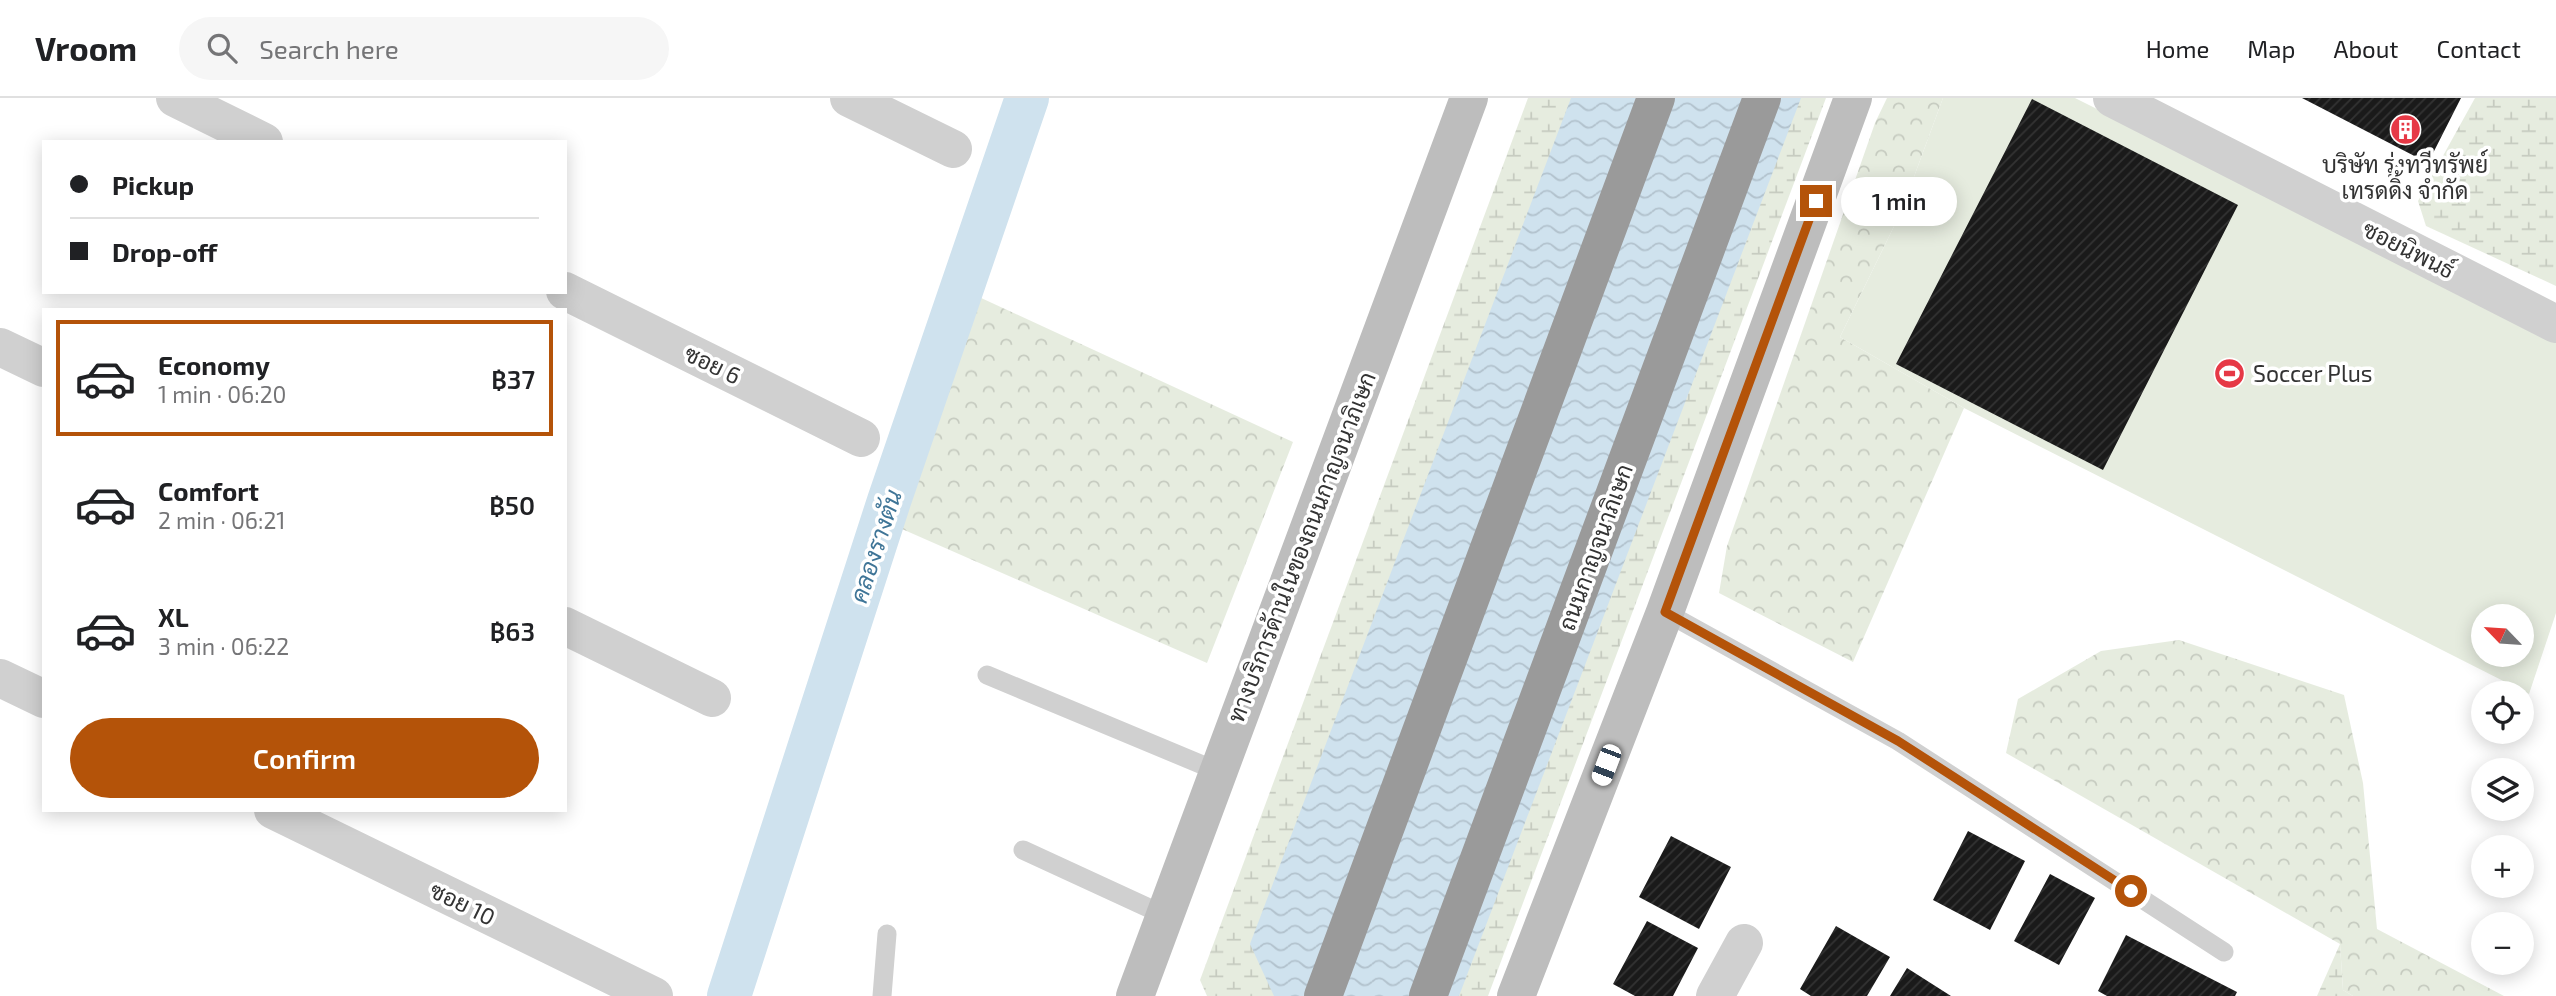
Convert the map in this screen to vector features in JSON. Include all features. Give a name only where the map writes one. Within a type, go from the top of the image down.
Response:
[{"type":"highway","points":[[1323,996],[1656,98]]},
{"type":"highway","name":"ถนนกาญจนาภิเษก","points":[[1428,996],[1762,98]]},
{"type":"main road","name":"ทางบริการด้านในของถนนกาญจนาภิเษก","points":[[1135,996],[1469,98]]},
{"type":"main road","points":[[1516,996],[1665,612],[1853,98]]},
{"type":"street","points":[[175,98],[260,140]]},
{"type":"street","points":[[849,98],[953,149]]},
{"type":"street","name":"ซอยนิพนธ์","points":[[2116,99],[2556,324]]},
{"type":"street","name":"ซอย 6","points":[[567,292],[861,438]]},
{"type":"street","points":[[0,346],[42,367]]},
{"type":"street","points":[[567,627],[712,698]]},
{"type":"street","points":[[0,678],[42,698]]},
{"type":"street","name":"ซอย 10","points":[[276,812],[654,996]]},
{"type":"street","points":[[1715,996],[1744,943]]},
{"type":"lane","points":[[1665,612],[1898,741],[2224,952]]},
{"type":"lane","points":[[987,675],[1217,771]]},
{"type":"lane","points":[[1023,850],[1164,915]]},
{"type":"lane","points":[[881,996],[887,934]]},
{"type":"green space","points":[[1528,98],[1826,98],[1488,996],[1207,996],[1200,980]]},
{"type":"green space","points":[[1887,98],[1943,98],[1901,212],[1840,337],[1964,408],[1853,662],[1719,593],[1727,546],[1875,123]]},
{"type":"green space","name":"Soccer Plus","points":[[1943,98],[2075,98],[2556,339],[2556,613],[2533,681],[2503,681],[2476,667],[2534,667],[2534,604],[2471,604],[2471,665],[1964,408],[1840,337],[1901,212]]},
{"type":"green space","points":[[2475,98],[2556,98],[2556,286],[2426,226],[2418,201]]},
{"type":"green space","points":[[979,297],[1293,442],[1207,663],[902,529]]},
{"type":"green space","points":[[2179,640],[2344,695],[2363,783],[2377,929],[2504,996],[2353,996],[2343,990],[2340,944],[2006,753],[2018,699],[2101,651]]},
{"type":"green space","points":[[2340,944],[2343,990],[2353,996],[2317,996]]},
{"type":"water","points":[[1571,98],[1801,98],[1459,996],[1274,996],[1250,944]]},
{"type":"building","name":"บริษัท รุ่งทวีทรัพย์ เทรดดิ้ง จำกัด","points":[[2302,98],[2461,98],[2428,163]]},
{"type":"building","points":[[2032,99],[2238,205],[2103,470],[1896,364]]},
{"type":"building","points":[[1968,831],[2025,861],[1990,930],[1933,900]]},
{"type":"building","points":[[1671,836],[1731,867],[1699,929],[1639,897]]},
{"type":"building","points":[[2050,874],[2095,898],[2059,965],[2014,941]]},
{"type":"building","points":[[1647,921],[1698,948],[1673,996],[1635,996],[1613,984]]},
{"type":"building","points":[[1836,926],[1890,957],[1867,996],[1811,996],[1800,989]]},
{"type":"building","points":[[2126,935],[2237,992],[2235,996],[2107,996],[2098,991]]},
{"type":"building","points":[[1907,968],[1951,996],[1890,996]]},
{"type":"waterway","name":"คลองรางตัน","points":[[729,996],[889,501],[1027,98]]},
{"type":"place","name":"บริษัท รุ่งทวีทรัพย์ เทรดดิ้ง จำกัด","points":[[2405,130]]},
{"type":"place","name":"Soccer Plus","points":[[2230,373]]},
{"type":"route","points":[[1816,201],[1665,612],[1898,741],[2131,891]]}]
